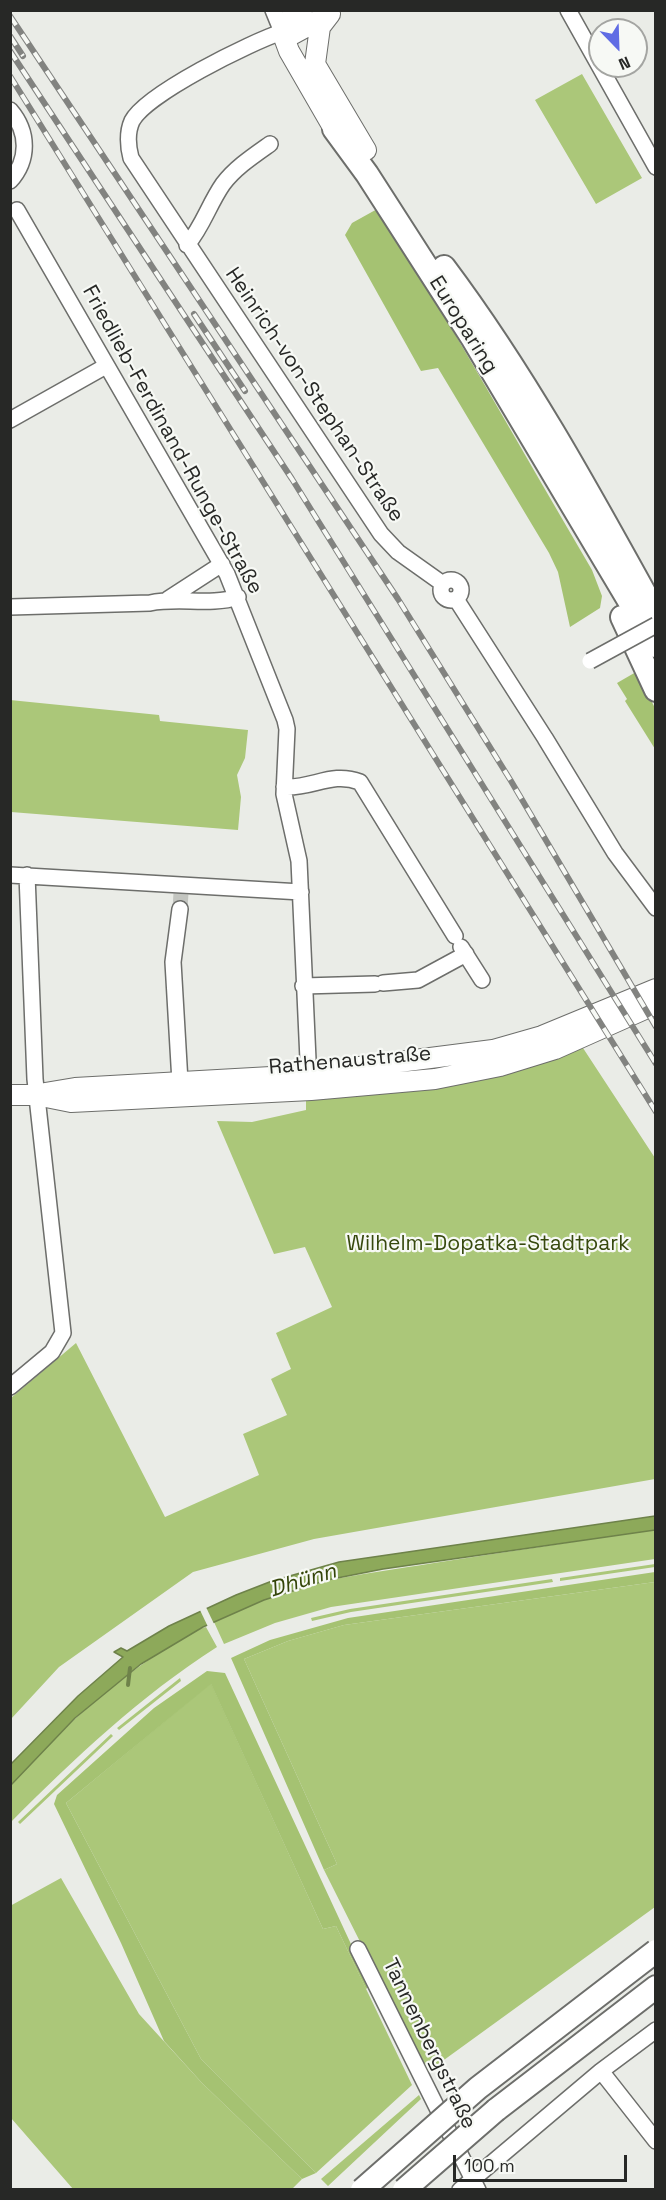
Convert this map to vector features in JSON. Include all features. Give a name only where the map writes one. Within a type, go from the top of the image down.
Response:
[{"type":"highway","name":"Europaring","points":[[334,129],[443,291],[656,646]]},
{"type":"highway","name":"Europaring","points":[[366,150],[423,238],[497,341],[656,614]]},
{"type":"highway","points":[[572,506],[656,690]]},
{"type":"highway","points":[[611,534],[656,591]]},
{"type":"highway","points":[[362,2190],[478,2088],[656,1951]]},
{"type":"highway","points":[[404,2190],[541,2073],[656,1987]]},
{"type":"main road","points":[[288,19],[332,12]]},
{"type":"main road","points":[[315,64],[320,27],[332,12]]},
{"type":"main road","name":"Europaring","points":[[288,19],[304,57],[315,64],[366,150]]},
{"type":"main road","name":"Europaring","points":[[288,19],[289,51],[334,129]]},
{"type":"main road","name":"Rathenaustraße","points":[[36,1095],[70,1088],[289,1076],[309,1081],[370,1066],[494,1050],[542,1036],[656,988]]},
{"type":"main road","name":"Rathenaustraße","points":[[10,1095],[36,1095],[71,1102],[309,1081],[435,1079],[500,1066],[555,1048],[656,1004]]},
{"type":"street","points":[[568,10],[656,167]]},
{"type":"street","name":"Heinrich-von-Stephan-Straße","points":[[288,19],[255,42],[153,99],[132,122],[129,150],[134,165],[381,534],[398,552],[443,584],[450,580],[458,582],[461,593],[456,599],[615,853],[656,908]]},
{"type":"street","points":[[10,110],[23,129],[25,141],[20,168],[10,182]]},
{"type":"street","points":[[188,245],[203,225],[213,200],[224,183],[238,167],[270,144]]},
{"type":"street","name":"Friedlieb-Ferdinand-Runge-Straße","points":[[16,217],[222,564],[238,597],[287,729],[284,788],[298,850],[309,1081]]},
{"type":"street","points":[[10,420],[106,366]]},
{"type":"street","points":[[168,599],[222,564]]},
{"type":"street","points":[[10,607],[150,603],[168,599],[188,601],[238,597]]},
{"type":"street","points":[[590,661],[656,625]]},
{"type":"street","points":[[284,788],[294,788],[345,776],[360,782],[482,980]]},
{"type":"street","points":[[10,875],[181,889],[301,892]]},
{"type":"street","points":[[10,1387],[52,1352],[63,1333],[36,1095],[27,876]]},
{"type":"street","points":[[180,909],[173,962],[180,1082]]},
{"type":"street","points":[[303,986],[418,980],[460,944]]},
{"type":"street","name":"Tannenbergstraße","points":[[358,1949],[475,2184]]},
{"type":"street","points":[[460,2190],[475,2184],[601,2071],[656,2030]]},
{"type":"street","points":[[601,2071],[656,2142]]},
{"type":"green space","points":[[582,74],[642,178],[596,204],[535,100]]},
{"type":"green space","points":[[10,700],[159,715],[160,721],[248,730],[245,758],[237,775],[241,797],[238,830],[11,812]]},
{"type":"green space","name":"Wilhelm-Dopatka-Stadtpark","points":[[583,1048],[655,1158],[655,1479],[314,1539],[193,1572],[59,1667],[11,1719],[11,1398],[76,1343],[165,1517],[259,1475],[243,1434],[287,1415],[271,1379],[291,1369],[276,1333],[332,1307],[305,1247],[274,1254],[217,1121],[252,1122],[306,1110],[306,1098],[512,1073]]},
{"type":"green space","points":[[655,1530],[655,1559],[331,1607],[275,1623],[224,1644],[214,1622],[239,1608],[265,1598],[321,1582]]},
{"type":"green space","points":[[655,1564],[655,1567],[560,1581],[560,1578]]},
{"type":"green space","points":[[552,1579],[553,1582],[351,1612],[312,1621],[311,1618],[350,1609]]},
{"type":"green space","points":[[655,1582],[655,1907],[426,2073],[324,1870],[337,1864],[244,1659],[288,1641],[344,1625]]},
{"type":"green space","points":[[206,1627],[217,1647],[161,1686],[109,1729],[11,1822],[10,1785],[45,1748],[121,1680],[178,1641]]},
{"type":"green space","points":[[180,1678],[181,1681],[119,1730],[117,1728]]},
{"type":"green space","points":[[211,1683],[323,1929],[336,1926],[412,2085],[316,2173],[201,2059],[66,1803]]},
{"type":"green space","points":[[111,1734],[113,1736],[20,1824],[18,1822]]},
{"type":"green space","points":[[61,1878],[139,2014],[202,2083],[302,2179],[292,2189],[73,2189],[11,2118],[10,1906]]},
{"type":"green space","points":[[419,2095],[421,2099],[328,2186],[321,2179]]},
{"type":"shaded area","points":[[379,208],[592,570],[602,596],[600,608],[570,627],[558,572],[549,553],[438,368],[421,371],[345,235],[352,223]]},
{"type":"shaded area","points":[[636,672],[655,708],[655,749],[625,701],[627,699],[617,683]]},
{"type":"shaded area","points":[[655,1572],[655,1582],[344,1625],[288,1641],[244,1659],[337,1864],[324,1870],[231,1658],[270,1640],[348,1618]]},
{"type":"shaded area","points":[[207,1671],[225,1673],[370,1985],[366,1989],[336,1926],[323,1929],[211,1684],[66,1803],[201,2059],[316,2173],[302,2179],[202,2083],[164,2041],[121,1943],[54,1804],[57,1795],[154,1708]]},
{"type":"water","name":"Dhünn","points":[[655,1516],[655,1530],[383,1569],[327,1580],[264,1600],[203,1627],[141,1664],[75,1718],[11,1785],[11,1764],[78,1696],[123,1657],[114,1652],[121,1648],[127,1651],[169,1626],[236,1595],[272,1581],[339,1562]]},
{"type":"pier","points":[[205,1605],[215,1626],[209,1629],[199,1608]]},
{"type":"waterway","points":[[128,1685],[130,1668]]},
{"type":"tunnel","points":[[180,909],[181,893]]},
{"type":"railway","points":[[10,16],[398,599],[511,781],[656,1027]]},
{"type":"railway","points":[[10,36],[23,56]]},
{"type":"railway","points":[[10,51],[292,479],[656,1064]]},
{"type":"railway","points":[[10,76],[656,1112]]},
{"type":"railway","points":[[194,314],[245,391]]}]
